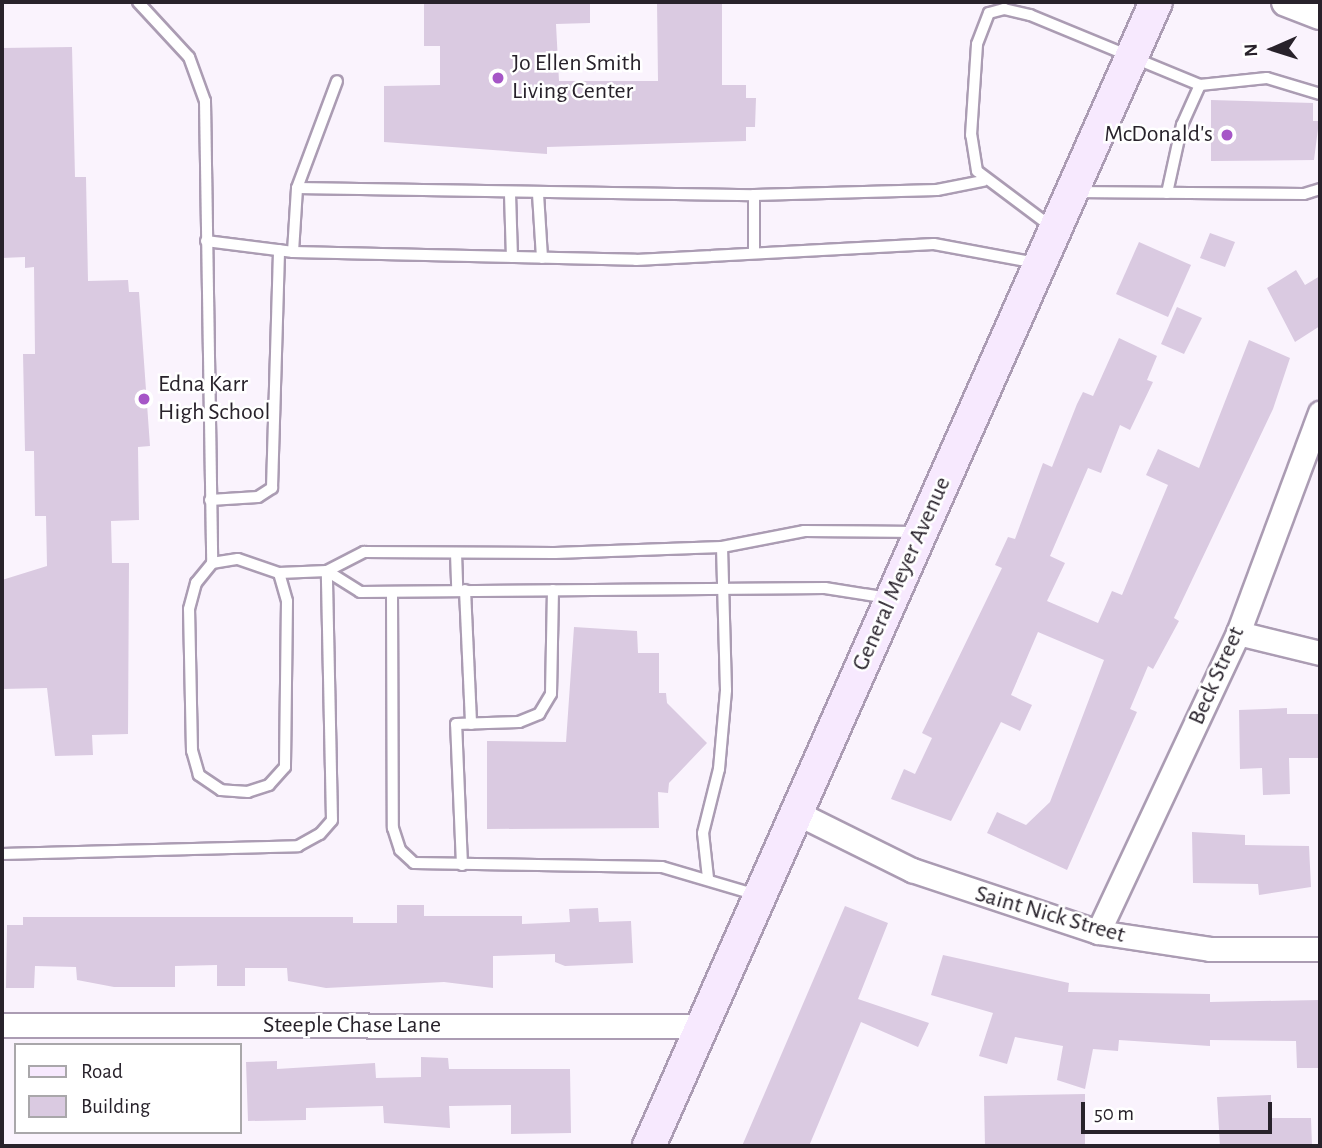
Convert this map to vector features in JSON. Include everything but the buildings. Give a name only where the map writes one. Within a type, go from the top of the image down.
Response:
[{"type":"main road","name":"General Meyer Avenue","points":[[649,1146],[1156,2]]},
{"type":"street","points":[[1286,2],[1320,15]]},
{"type":"street","name":"Beck Street","points":[[1098,932],[1238,633],[1320,413]]},
{"type":"street","points":[[1238,633],[1320,653]]},
{"type":"street","name":"Saint Nick Street","points":[[796,812],[923,874],[1098,932],[1210,949],[1320,949]]},
{"type":"street","name":"Steeple Chase Lane","points":[[2,1025],[702,1026]]},
{"type":"lane","points":[[138,2],[171,32],[201,82],[212,563],[196,583],[189,609],[192,751],[199,775],[220,790],[269,785],[285,767],[287,601],[279,573]]},
{"type":"lane","points":[[1055,230],[983,181],[971,135],[977,44],[989,13],[1004,9],[1030,15],[1200,85],[1268,79],[1320,94]]},
{"type":"lane","points":[[293,252],[297,188],[337,81]]},
{"type":"lane","points":[[1167,193],[1178,137],[1200,85]]},
{"type":"lane","points":[[297,188],[510,194],[754,195],[937,190],[983,181]]},
{"type":"lane","points":[[1072,192],[1167,193],[1320,189]]},
{"type":"lane","points":[[510,194],[512,257]]},
{"type":"lane","points":[[538,194],[542,258]]},
{"type":"lane","points":[[754,195],[754,253]]},
{"type":"lane","points":[[206,241],[293,252],[542,258],[754,253],[934,244],[1040,264]]},
{"type":"lane","points":[[211,500],[258,497],[272,488],[279,250]]},
{"type":"lane","points":[[212,563],[257,561],[279,573],[327,571],[364,552],[456,553],[722,547],[804,531],[920,532]]},
{"type":"lane","points":[[708,878],[703,833],[719,769],[726,587],[722,547]]},
{"type":"lane","points":[[456,553],[471,724]]},
{"type":"lane","points":[[327,571],[360,592],[825,588],[891,598]]},
{"type":"lane","points":[[2,854],[298,846],[320,834],[332,820],[327,571]]},
{"type":"lane","points":[[462,865],[456,724],[519,722],[539,714],[551,694],[554,590]]},
{"type":"lane","points":[[392,592],[393,828],[400,850],[414,863],[462,865],[592,862],[708,878],[759,895]]},
{"type":"place","name":"Jo Ellen Smith Living Center","points":[[498,78]]},
{"type":"place","name":"McDonald's","points":[[1227,135]]},
{"type":"place","name":"Edna Karr High School","points":[[144,399]]}]
